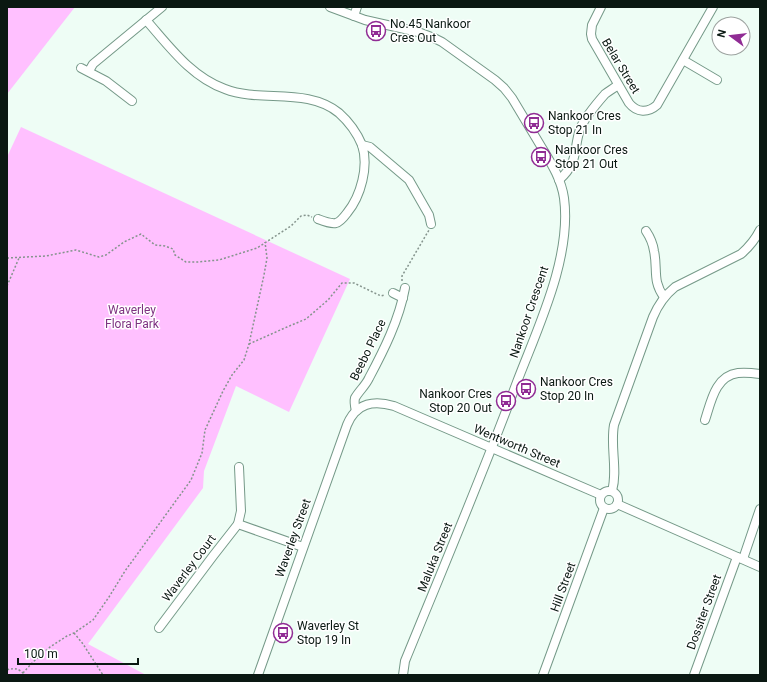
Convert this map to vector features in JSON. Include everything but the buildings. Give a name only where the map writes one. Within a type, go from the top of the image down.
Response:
[{"type":"street","points":[[132,101],[106,81],[85,69],[162,7]]},
{"type":"street","name":"Nankoor Crescent","points":[[330,7],[376,23],[427,35],[442,42],[496,80],[512,98],[555,170],[559,180],[564,200],[565,223],[560,262],[545,309],[492,448]]},
{"type":"street","points":[[354,16],[357,7]]},
{"type":"street","name":"Belar Street","points":[[601,7],[592,25],[591,34],[593,44],[632,107],[640,111],[649,110],[657,105],[713,7]]},
{"type":"street","points":[[146,20],[186,65],[204,79],[235,92],[312,100],[323,103],[332,108],[347,121],[362,145],[364,154],[363,175],[358,193],[351,209],[336,223],[318,219]]},
{"type":"street","points":[[683,60],[717,80]]},
{"type":"street","points":[[559,180],[566,173],[573,161],[579,133],[584,122],[606,93],[618,85]]},
{"type":"street","points":[[362,145],[370,147],[410,180],[429,215],[431,224]]},
{"type":"street","points":[[612,491],[614,479],[612,442],[614,425],[653,317],[664,297],[675,288],[741,254],[760,230]]},
{"type":"street","points":[[646,231],[653,245],[657,286],[664,297]]},
{"type":"street","name":"Beebo Place","points":[[356,411],[354,401],[355,398],[366,384],[392,330],[405,288]]},
{"type":"street","points":[[393,292],[403,298]]},
{"type":"street","points":[[706,420],[715,392],[723,380],[733,374],[739,373],[760,374]]},
{"type":"street","name":"Wentworth Street","points":[[356,411],[372,403],[388,404],[601,495]]},
{"type":"street","name":"Waverley Street","points":[[258,675],[347,425],[356,411]]},
{"type":"street","name":"Maluka Street","points":[[403,675],[405,662],[492,448]]},
{"type":"street","points":[[239,467],[241,511],[238,524],[303,547]]},
{"type":"street","points":[[612,491],[604,492],[601,495],[600,502],[604,508],[612,508],[617,504]]},
{"type":"street","points":[[612,491],[617,496],[617,504]]},
{"type":"street","points":[[617,504],[760,567]]},
{"type":"street","name":"Hill Street","points":[[544,675],[604,508]]},
{"type":"street","name":"Dossiter Street","points":[[694,675],[760,508]]},
{"type":"street","name":"Waverley Court","points":[[159,628],[238,524]]},
{"type":"path","points":[[7,258],[46,256],[76,250],[99,257],[106,255],[124,242],[141,234],[155,245],[173,249],[175,255],[186,262],[219,260],[257,248],[291,226],[301,216],[307,215],[318,219]]},
{"type":"path","points":[[405,288],[401,279],[402,276],[431,224]]},
{"type":"path","points":[[7,670],[13,668],[20,669],[24,674],[33,662],[50,647],[93,620],[133,560],[191,480],[202,453],[205,430],[232,375],[244,360],[249,344],[267,258],[266,242]]},
{"type":"path","points":[[7,286],[19,258]]},
{"type":"path","points":[[249,344],[306,319],[328,300],[342,283],[354,283],[381,296],[393,292]]},
{"type":"path","points":[[74,633],[103,675]]},
{"type":"green space","points":[[7,7],[75,7],[7,94]]},
{"type":"green space","name":"Waverley Flora Park","points":[[21,127],[350,279],[289,412],[236,386],[204,471],[203,488],[88,644],[146,675],[7,675],[7,157]]},
{"type":"place","name":"No.45 Nankoor Cres Out","points":[[376,31]]},
{"type":"place","name":"Nankoor Cres Stop 21 In","points":[[534,123]]},
{"type":"place","name":"Nankoor Cres Stop 21 Out","points":[[541,157]]},
{"type":"place","name":"Nankoor Cres Stop 20 In","points":[[526,389]]},
{"type":"place","name":"Nankoor Cres Stop 20 Out","points":[[506,401]]},
{"type":"place","name":"Waverley St Stop 19 In","points":[[283,633]]}]
